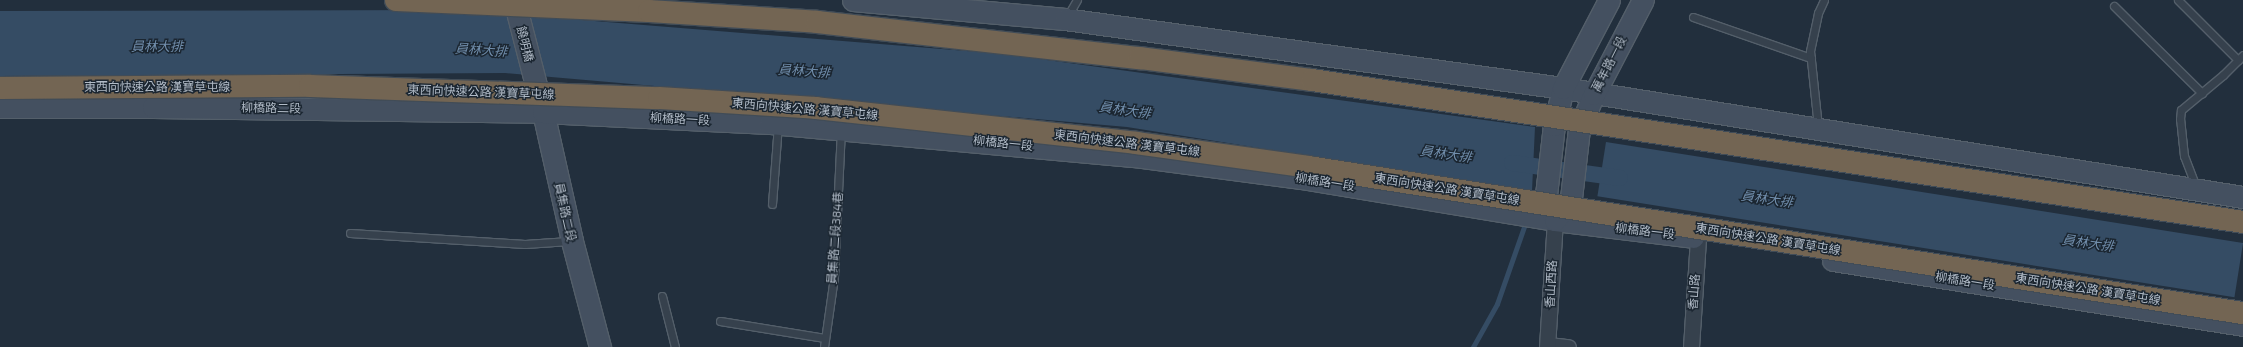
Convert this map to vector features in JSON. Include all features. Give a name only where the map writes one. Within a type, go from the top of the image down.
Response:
[{"type":"highway","points":[[396,0],[649,11],[817,22],[1140,58],[1312,80],[2243,222]]},
{"type":"highway","name":"東西向快速公路 漢寶草屯線","points":[[0,88],[318,87],[659,98],[816,108],[1159,146],[2243,313]]},
{"type":"main road","points":[[853,0],[1065,19],[1563,88],[2243,197]]},
{"type":"main road","points":[[1555,220],[1546,195],[1554,125],[1563,88],[1609,0]]},
{"type":"main road","name":"萬年路一段","points":[[1555,220],[1571,198],[1579,129],[1594,94],[1643,0]]},
{"type":"main road","name":"饒明橋","points":[[516,5],[534,77]]},
{"type":"main road","name":"員集路二段","points":[[534,77],[572,241],[600,347]]},
{"type":"main road","name":"柳橋路二段","points":[[0,107],[153,107],[543,112]]},
{"type":"main road","name":"柳橋路一段","points":[[543,112],[778,124],[1141,157],[1301,178],[1555,220],[1698,238],[2243,325]]},
{"type":"street","name":"香山西路","points":[[1547,346],[1555,220]]},
{"type":"street","name":"香山路","points":[[1690,347],[1698,238]]},
{"type":"street","points":[[1547,346],[1568,347]]},
{"type":"lane","points":[[1065,19],[1078,0]]},
{"type":"lane","points":[[1818,129],[1810,51],[1818,12],[1824,0]]},
{"type":"lane","points":[[2178,0],[2241,57],[2182,110],[2180,120],[2184,156],[2197,189]]},
{"type":"lane","points":[[2114,6],[2202,93]]},
{"type":"lane","points":[[1692,17],[1811,58]]},
{"type":"lane","points":[[772,204],[778,124]]},
{"type":"lane","name":"員集路二段384巷","points":[[824,347],[834,277],[841,129]]},
{"type":"lane","points":[[350,233],[525,244],[572,241]]},
{"type":"lane","points":[[662,296],[675,347]]},
{"type":"lane","points":[[720,321],[825,338]]},
{"type":"water","points":[[457,10],[1004,54],[1535,127],[1532,191],[1127,127],[505,73],[0,76],[0,11]]},
{"type":"water","points":[[1606,142],[2243,243],[2234,297],[1597,196]]},
{"type":"waterway","name":"員林大排","points":[[1512,163],[1620,178]]},
{"type":"waterway","points":[[1473,347],[1497,304],[1524,227]]}]
